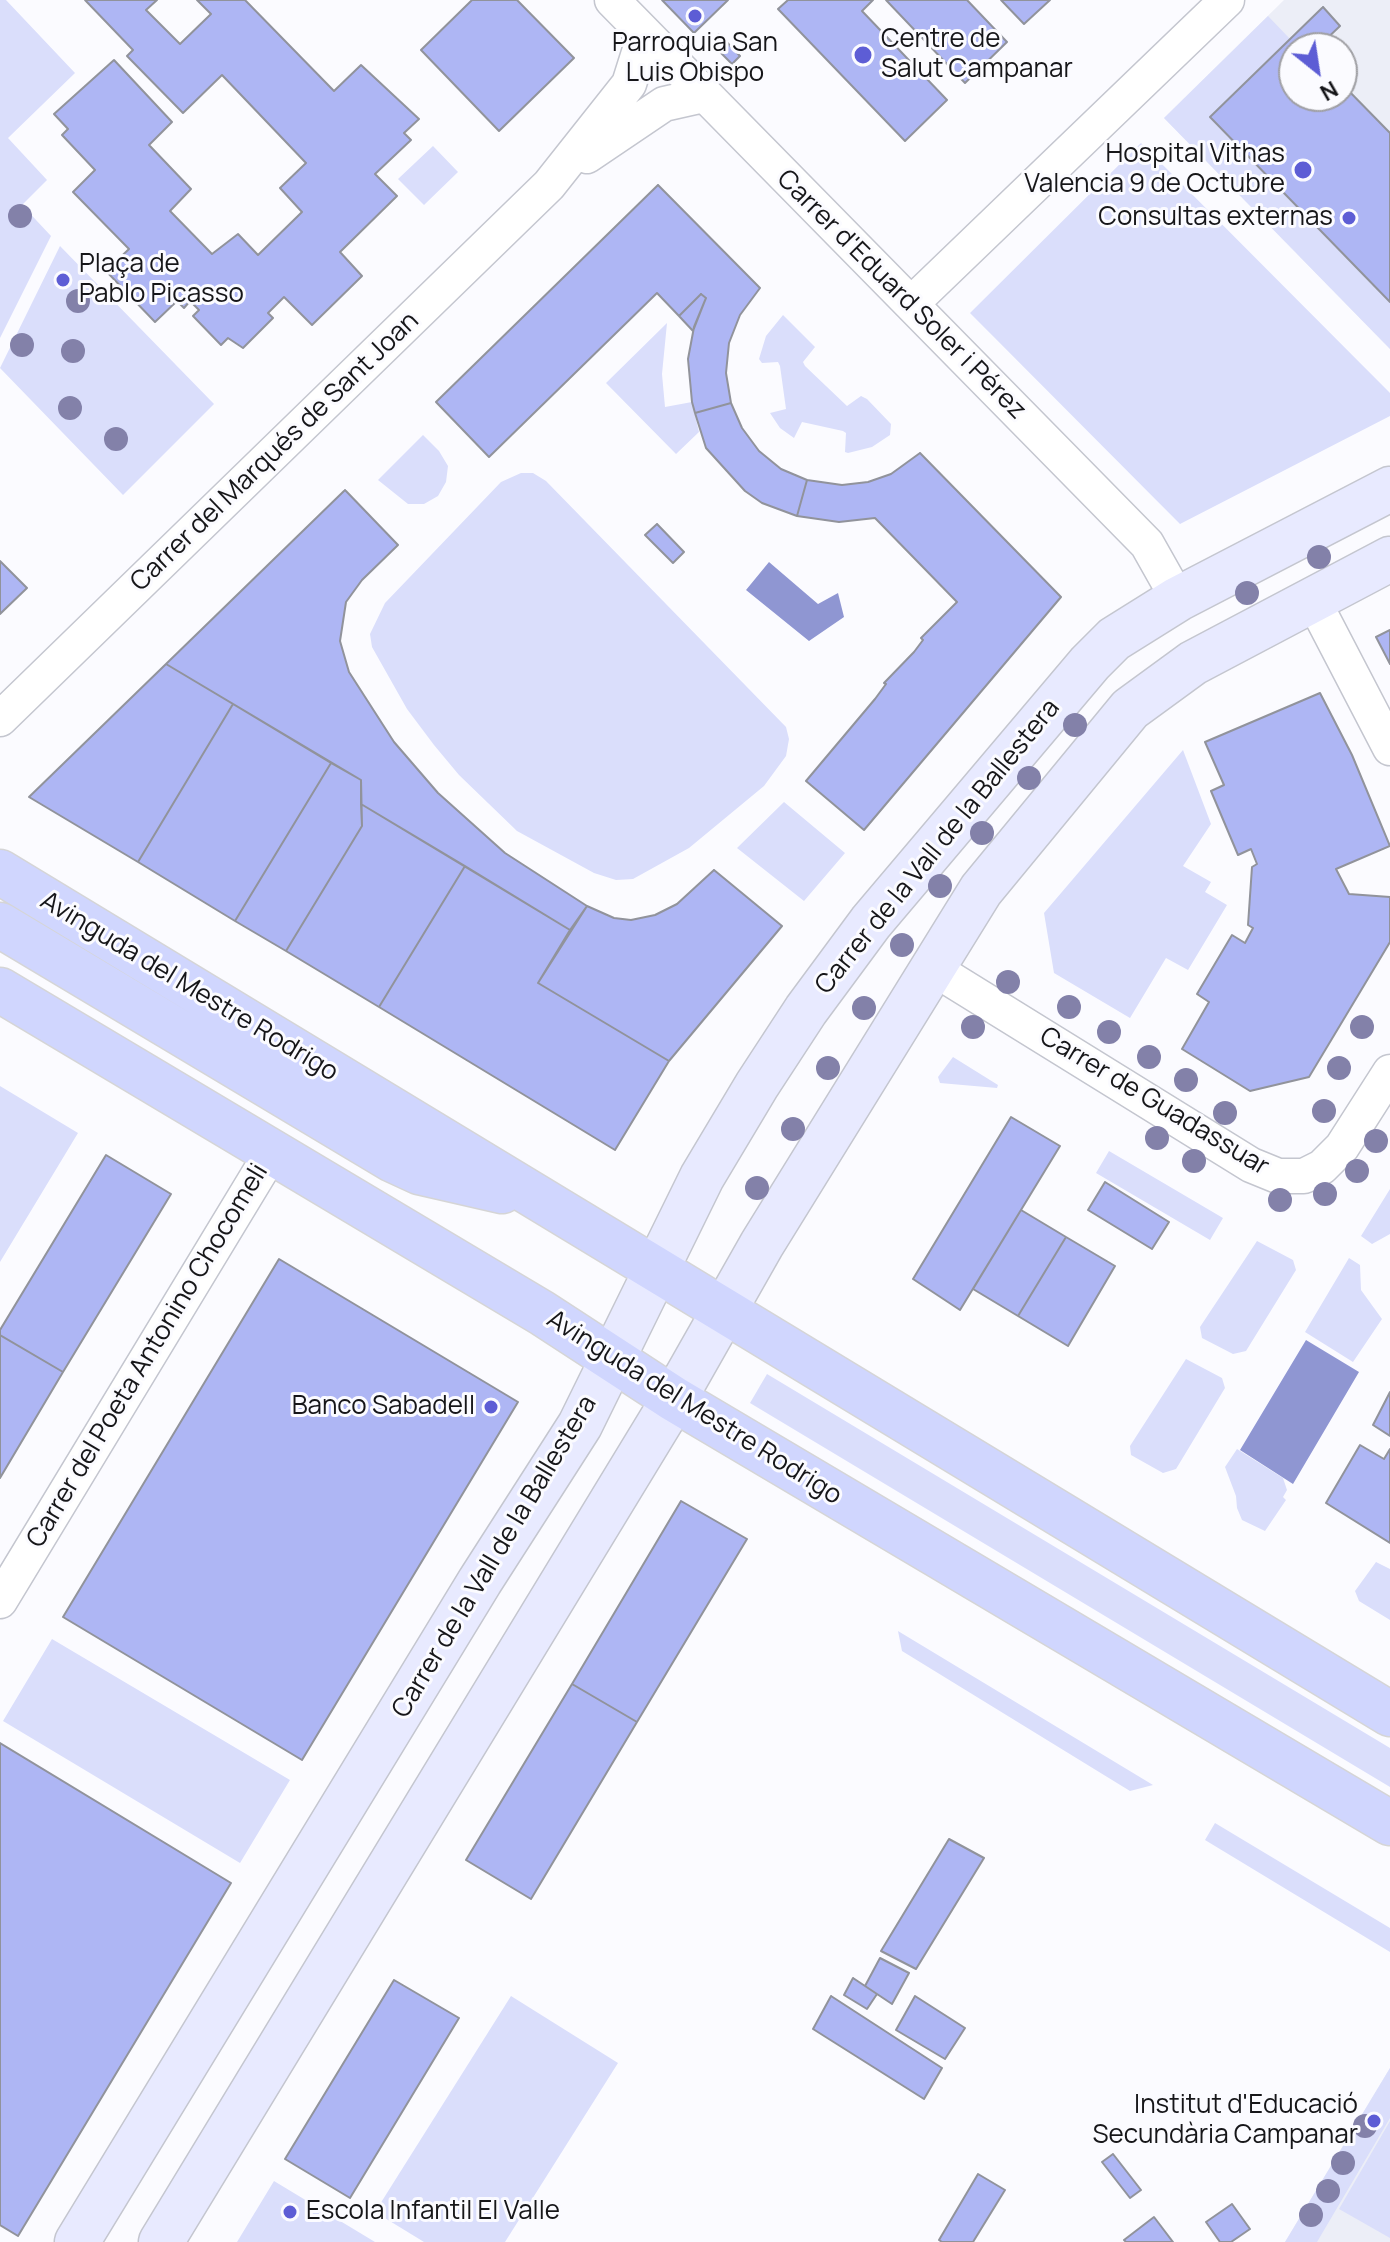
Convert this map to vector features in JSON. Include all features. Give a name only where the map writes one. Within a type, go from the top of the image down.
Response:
[{"type":"main road","name":"Avinguda del Mestre Rodrigo","points":[[0,872],[1390,1714]]},
{"type":"main road","name":"Avinguda del Mestre Rodrigo","points":[[0,925],[393,1160],[419,1172],[543,1201]]},
{"type":"main road","name":"Avinguda del Mestre Rodrigo","points":[[0,990],[613,1358],[674,1399],[1390,1823]]},
{"type":"street","name":"Carrer d'Eduard Soler i Pérez","points":[[612,0],[1147,544],[1178,599]]},
{"type":"street","points":[[911,304],[1227,0]]},
{"type":"street","name":"Carrer del Marqués de Sant Joan","points":[[0,719],[549,185],[629,84],[641,46],[638,28]]},
{"type":"street","name":"Carrer del Marqués de Sant Joan","points":[[549,185],[648,113],[664,104],[704,95]]},
{"type":"street","name":"Carrer de la Vall de la Ballestera","points":[[77,2242],[480,1581],[580,1425],[702,1177],[757,1085],[806,1010],[871,922],[1090,663],[1114,639],[1178,599],[1390,489]]},
{"type":"street","points":[[161,2242],[674,1399],[931,967],[981,890],[1130,709],[1193,663],[1390,559]]},
{"type":"street","points":[[1313,600],[1390,748]]},
{"type":"street","name":"Carrer de Guadassuar","points":[[931,967],[1251,1165],[1278,1176],[1304,1176],[1322,1167],[1342,1147],[1390,1072]]},
{"type":"street","name":"Carrer del Poeta Antonino Chocomeli","points":[[0,1601],[272,1152]]},
{"type":"shaded area","points":[[0,0],[6,0],[75,73],[8,138],[47,180],[22,205],[51,236],[0,338]]},
{"type":"shaded area","name":"Hospital Vithas Valencia 9 de Octubre","points":[[1284,0],[1390,0],[1390,349],[1164,118]]},
{"type":"shaded area","points":[[1268,16],[1283,32],[1278,32],[1278,51],[1210,117],[1390,302],[1390,349],[1164,118]]},
{"type":"shaded area","points":[[1141,143],[1390,393],[1390,416],[1180,524],[970,313]]},
{"type":"shaded area","points":[[433,146],[458,172],[424,205],[398,179]]},
{"type":"shaded area","points":[[60,246],[214,404],[123,495],[0,368]]},
{"type":"shaded area","points":[[783,315],[815,347],[803,362],[805,366],[847,406],[861,396],[867,399],[891,424],[890,435],[872,447],[848,453],[845,452],[846,433],[843,431],[802,422],[794,438],[780,428],[770,413],[786,409],[780,366],[778,362],[762,363],[759,359],[766,336]]},
{"type":"shaded area","points":[[667,323],[662,374],[665,407],[692,402],[699,432],[676,454],[606,383]]},
{"type":"shaded area","points":[[423,435],[439,451],[448,466],[446,482],[438,496],[424,504],[408,504],[378,480]]},
{"type":"shaded area","points":[[521,473],[533,473],[546,481],[786,727],[789,739],[786,756],[764,786],[689,848],[633,879],[616,880],[594,873],[517,831],[459,775],[434,745],[407,709],[372,647],[370,634],[385,603],[501,482]]},
{"type":"shaded area","points":[[1183,750],[1211,824],[1183,866],[1211,882],[1205,892],[1227,905],[1188,970],[1166,958],[1130,1018],[1054,973],[1044,913]]},
{"type":"shaded area","points":[[784,802],[845,853],[804,901],[737,848]]},
{"type":"shaded area","points":[[953,1057],[998,1085],[997,1088],[940,1083],[938,1077]]},
{"type":"shaded area","points":[[0,1086],[78,1133],[0,1262]]},
{"type":"shaded area","points":[[1109,1151],[1223,1218],[1210,1240],[1096,1173]]},
{"type":"shaded area","points":[[1390,1189],[1390,1234],[1372,1244],[1361,1236]]},
{"type":"shaded area","points":[[1257,1241],[1293,1260],[1296,1270],[1246,1351],[1233,1354],[1202,1338],[1200,1327]]},
{"type":"shaded area","points":[[1349,1258],[1360,1265],[1361,1290],[1382,1319],[1353,1362],[1305,1332]]},
{"type":"shaded area","points":[[1186,1359],[1222,1378],[1225,1388],[1176,1469],[1163,1473],[1131,1455],[1130,1446]]},
{"type":"shaded area","points":[[767,1374],[1390,1748],[1390,1787],[750,1403]]},
{"type":"shaded area","points":[[1237,1449],[1283,1478],[1287,1490],[1283,1497],[1286,1500],[1265,1531],[1242,1520],[1237,1508],[1236,1496],[1225,1467]]},
{"type":"shaded area","points":[[1376,1562],[1390,1569],[1390,1620],[1359,1601],[1355,1591]]},
{"type":"shaded area","points":[[898,1631],[1153,1785],[1130,1791],[902,1651]]},
{"type":"shaded area","points":[[52,1639],[290,1780],[240,1863],[3,1721]]},
{"type":"shaded area","points":[[1215,1823],[1390,1928],[1390,1952],[1205,1840]]},
{"type":"shaded area","points":[[511,1996],[618,2063],[505,2242],[424,2242],[375,2212]]},
{"type":"shaded area","name":"Institut d'Educació Secundària Campanar","points":[[1390,2068],[1390,2242],[1285,2242],[1326,2174]]},
{"type":"shaded area","points":[[1390,2068],[1390,2118],[1317,2242],[1285,2242]]},
{"type":"shaded area","points":[[1390,2121],[1390,2238],[1339,2209]]},
{"type":"shaded area","name":"Escola Infantil El Valle","points":[[274,2181],[375,2242],[237,2242]]},
{"type":"water","points":[[769,562],[818,604],[838,593],[844,617],[809,641],[746,590]]},
{"type":"water","points":[[1306,1340],[1359,1372],[1293,1484],[1240,1450]]},
{"type":"building","points":[[85,0],[157,0],[146,10],[180,44],[211,14],[197,0],[245,0],[334,91],[361,65],[419,119],[404,133],[411,140],[375,174],[397,196],[340,252],[362,276],[312,325],[284,297],[268,313],[273,318],[243,348],[228,338],[221,345],[193,316],[199,310],[190,301],[184,308],[177,301],[155,322],[106,271],[129,249],[73,192],[95,170],[62,135],[68,129],[54,114],[114,60],[172,122],[149,145],[191,189],[170,211],[212,254],[238,234],[258,255],[302,212],[280,188],[306,163],[222,75],[183,113],[127,56],[133,50]]},
{"type":"building","points":[[472,0],[517,0],[574,58],[499,131],[421,50]]},
{"type":"building","name":"Parroquia San Luis Obispo","points":[[662,0],[728,0],[694,33]]},
{"type":"building","name":"Centre de Salut Campanar","points":[[788,0],[873,0],[862,11],[947,100],[905,141],[778,9]]},
{"type":"building","name":"Centre de Salut Campanar","points":[[886,0],[967,0],[1007,42],[965,83]]},
{"type":"building","name":"Centre de Salut Campanar","points":[[1001,0],[1050,0],[1024,24]]},
{"type":"building","name":"Consultas externas","points":[[1323,7],[1340,26],[1334,32],[1297,32]]},
{"type":"building","points":[[719,34],[740,56],[732,64],[710,42]]},
{"type":"building","name":"Consultas externas","points":[[1278,51],[1278,112],[1358,112],[1358,100],[1390,133],[1390,302],[1210,117]]},
{"type":"building","points":[[658,185],[760,288],[740,315],[729,343],[726,373],[731,403],[695,413],[692,402],[688,359],[694,327],[706,298],[701,294],[679,316],[657,293],[489,457],[436,402]]},
{"type":"building","points":[[701,294],[706,298],[693,331],[679,316]]},
{"type":"building","points":[[731,403],[742,428],[759,451],[781,469],[807,480],[797,516],[762,503],[745,491],[706,448],[695,413]]},
{"type":"building","points":[[920,453],[1061,597],[864,830],[806,781],[875,699],[884,683],[914,652],[923,640],[921,638],[957,602],[875,518],[839,522],[797,516],[807,480],[842,485],[868,482],[891,474]]},
{"type":"building","points":[[345,490],[398,545],[362,580],[346,602],[340,641],[349,672],[394,742],[438,793],[505,853],[587,906],[570,930],[361,804],[361,780],[166,664]]},
{"type":"building","points":[[657,524],[684,552],[673,563],[645,535]]},
{"type":"building","points":[[0,561],[27,588],[0,614]]},
{"type":"building","points":[[1390,630],[1390,664],[1376,637]]},
{"type":"building","points":[[166,664],[233,704],[138,862],[29,797]]},
{"type":"building","points":[[1320,693],[1352,755],[1390,846],[1336,869],[1349,894],[1390,897],[1390,942],[1309,1077],[1250,1091],[1182,1049],[1209,1002],[1197,994],[1232,935],[1245,943],[1253,928],[1248,925],[1252,867],[1257,864],[1251,849],[1238,855],[1211,791],[1224,785],[1205,742]]},
{"type":"building","points":[[233,704],[331,763],[235,921],[138,862]]},
{"type":"building","points":[[331,763],[361,780],[362,826],[286,951],[235,921]]},
{"type":"building","points":[[361,804],[465,866],[379,1007],[286,951],[362,826]]},
{"type":"building","points":[[465,866],[570,930],[538,983],[669,1061],[615,1150],[379,1007]]},
{"type":"building","points":[[714,870],[782,926],[669,1061],[538,983],[587,906],[614,918],[631,920],[655,915],[677,904]]},
{"type":"building","points":[[1011,1117],[1060,1146],[960,1310],[913,1279]]},
{"type":"building","points":[[106,1155],[171,1194],[63,1372],[0,1335],[0,1330]]},
{"type":"building","points":[[1105,1182],[1169,1222],[1152,1249],[1088,1210]]},
{"type":"building","points":[[1021,1210],[1066,1237],[1018,1316],[973,1289]]},
{"type":"building","points":[[1066,1237],[1115,1266],[1068,1346],[1018,1316]]},
{"type":"building","points":[[279,1259],[518,1402],[302,1760],[63,1617]]},
{"type":"building","points":[[0,1335],[63,1372],[0,1478]]},
{"type":"building","points":[[1390,1392],[1390,1436],[1373,1425]]},
{"type":"building","points":[[1360,1445],[1384,1459],[1390,1449],[1390,1543],[1326,1503]]},
{"type":"building","points":[[681,1501],[747,1539],[637,1722],[572,1684]]},
{"type":"building","points":[[572,1684],[637,1722],[531,1899],[466,1860]]},
{"type":"building","points":[[0,1743],[231,1883],[18,2236],[0,2225]]},
{"type":"building","points":[[949,1839],[984,1858],[916,1969],[881,1951]]},
{"type":"building","points":[[880,1958],[909,1973],[892,2004],[865,1986]]},
{"type":"building","points":[[853,1978],[877,1994],[867,2009],[844,1995]]},
{"type":"building","points":[[394,1980],[459,2018],[350,2198],[285,2159]]},
{"type":"building","points":[[831,1996],[942,2068],[924,2099],[813,2029]]},
{"type":"building","points":[[915,1996],[965,2028],[945,2059],[896,2030]]},
{"type":"building","points":[[1113,2154],[1141,2190],[1130,2198],[1102,2162]]},
{"type":"building","points":[[978,2174],[1005,2190],[973,2242],[942,2242],[939,2240]]},
{"type":"building","points":[[1232,2204],[1250,2229],[1231,2242],[1220,2242],[1206,2222]]},
{"type":"building","points":[[1154,2217],[1173,2242],[1124,2240]]},
{"type":"place","name":"Parroquia San Luis Obispo","points":[[695,16]]},
{"type":"place","name":"Centre de Salut Campanar","points":[[863,55]]},
{"type":"place","name":"Hospital Vithas Valencia 9 de Octubre","points":[[1303,170]]},
{"type":"place","name":"Consultas externas","points":[[1349,218]]},
{"type":"place","name":"Plaça de Pablo Picasso","points":[[63,280]]},
{"type":"place","name":"Banco Sabadell","points":[[491,1407]]},
{"type":"place","name":"Institut d'Educació Secundària Campanar","points":[[1374,2121]]},
{"type":"place","name":"Escola Infantil El Valle","points":[[290,2212]]}]
